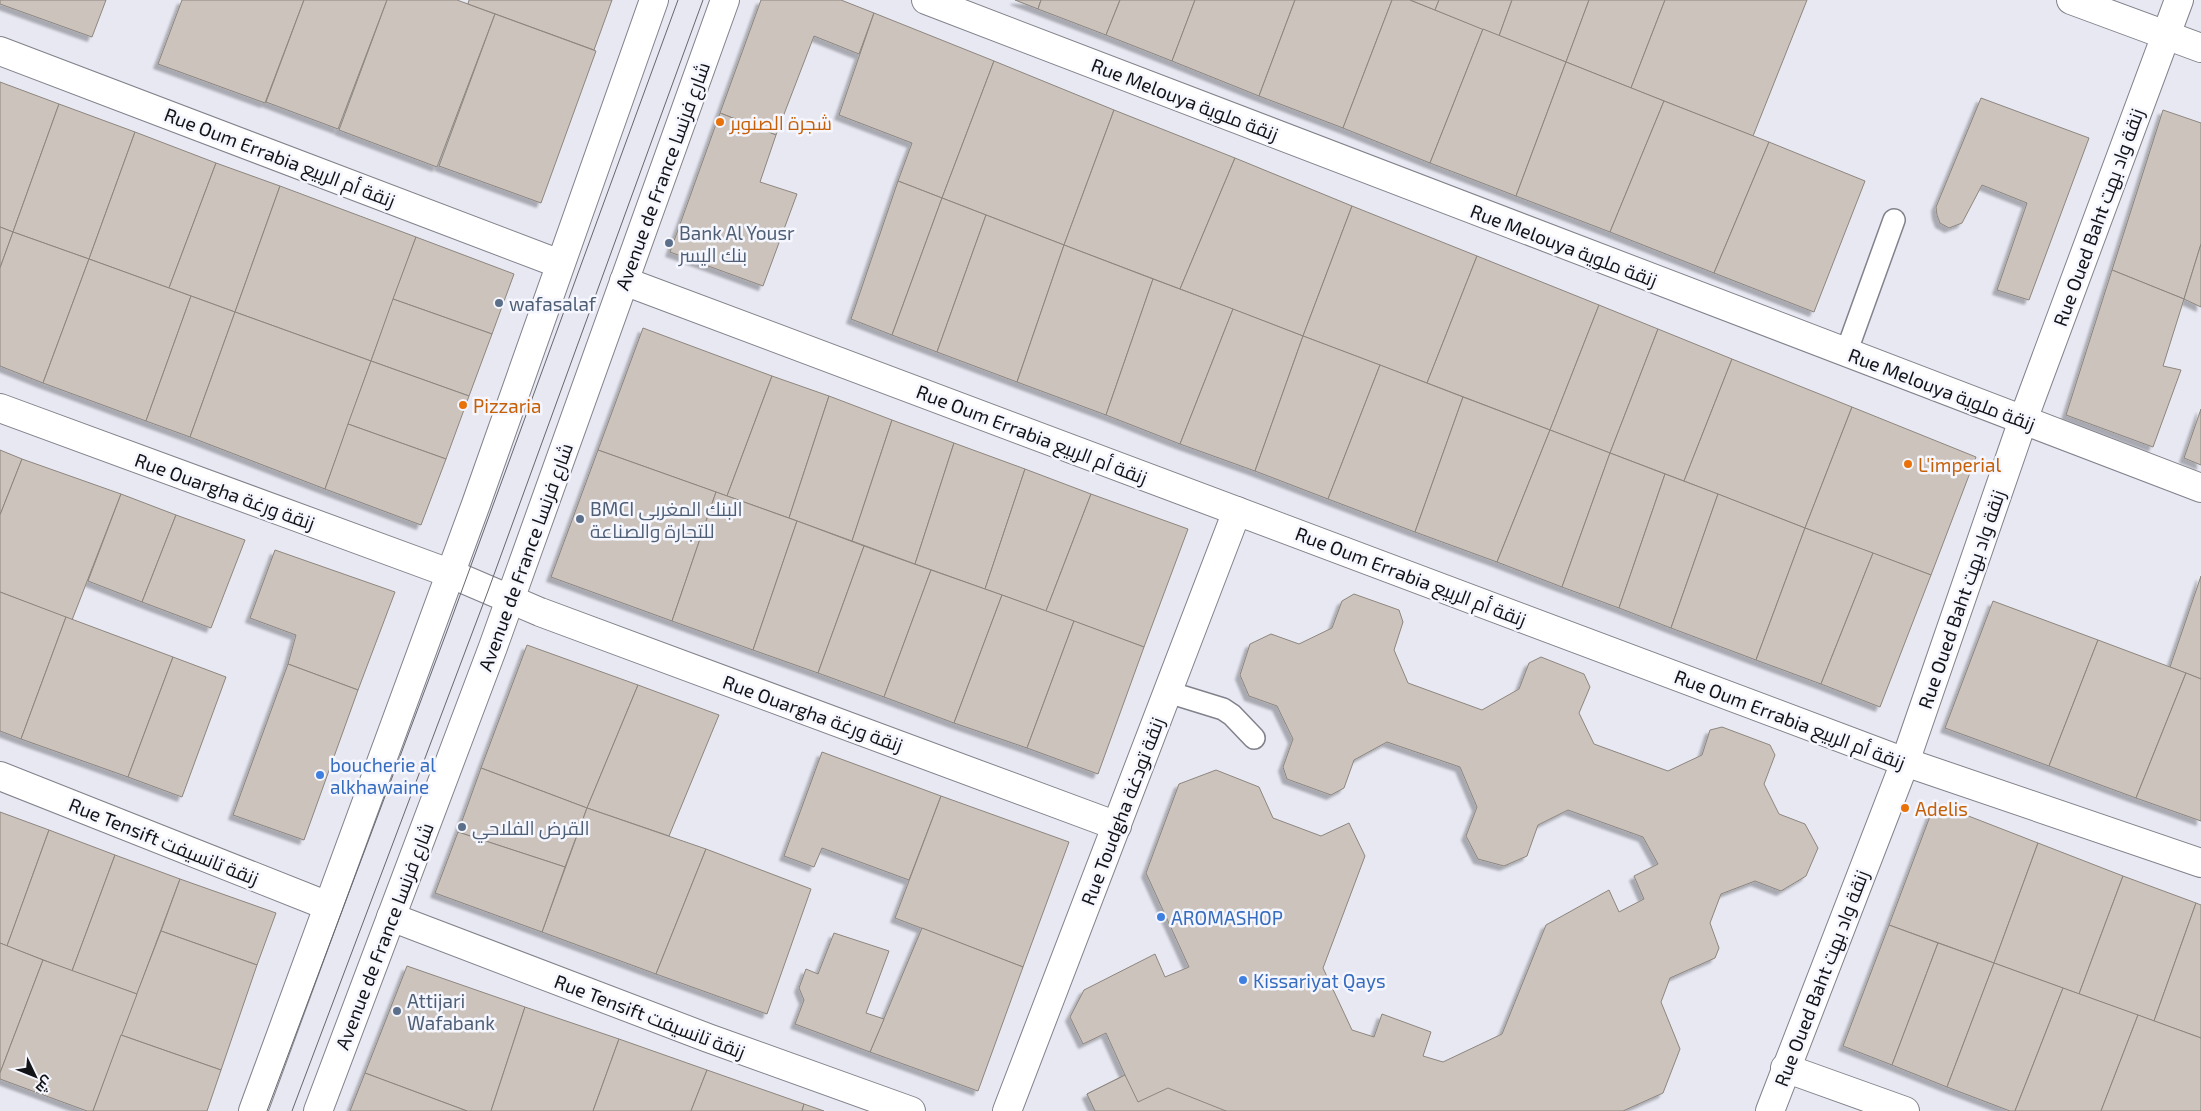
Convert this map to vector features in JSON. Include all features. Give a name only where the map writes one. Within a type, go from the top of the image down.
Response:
[{"type":"street","points":[[253,1111],[450,573],[654,0]]},
{"type":"street","name":"Avenue de France شارع فرنسا","points":[[318,1111],[510,601],[725,0]]},
{"type":"street","name":"Rue Melouya زنقة ملوية","points":[[926,0],[2201,488]]},
{"type":"street","points":[[2071,0],[2201,48]]},
{"type":"street","name":"Rue Oued Baht زنقة واد بهت","points":[[1770,1111],[1785,1068],[1905,762],[2022,420],[2179,0]]},
{"type":"street","name":"Rue Oum Errabia زنقة أم الربيع","points":[[0,51],[560,264]]},
{"type":"street","name":"Rue Oum Errabia زنقة أم الربيع","points":[[624,281],[1905,762],[2201,863]]},
{"type":"street","name":"Rue Ouargha زنقة ورغة","points":[[0,408],[450,573],[510,601],[1117,826]]},
{"type":"street","name":"Rue Toudgha زنقة تودغة","points":[[1007,1111],[1237,511]]},
{"type":"street","name":"Rue Tensift زنقة تانسيفت","points":[[0,776],[328,906]]},
{"type":"street","name":"Rue Tensift زنقة تانسيفت","points":[[391,918],[708,1038],[911,1111]]},
{"type":"street","points":[[1785,1068],[1905,1111]]},
{"type":"lane","points":[[1846,353],[1894,220]]},
{"type":"lane","points":[[1168,692],[1223,709],[1235,718],[1254,738]]},
{"type":"building","points":[[0,0],[106,0],[92,37],[0,4]]},
{"type":"building","points":[[182,0],[304,0],[265,103],[158,64]]},
{"type":"building","points":[[304,0],[387,0],[338,129],[266,102]]},
{"type":"building","points":[[387,0],[457,0],[495,14],[437,167],[339,130]]},
{"type":"building","points":[[469,0],[612,0],[594,50],[468,4]]},
{"type":"building","points":[[761,0],[841,0],[874,13],[859,54],[814,36],[776,135],[720,113]]},
{"type":"building","points":[[1015,0],[1041,0],[1038,9]]},
{"type":"building","points":[[1041,0],[1120,0],[1106,35],[1038,9]]},
{"type":"building","points":[[1120,0],[1195,0],[1172,61],[1106,35]]},
{"type":"building","points":[[1195,0],[1295,0],[1259,96],[1172,61]]},
{"type":"building","points":[[1295,0],[1392,0],[1343,128],[1259,96]]},
{"type":"building","points":[[1392,0],[1410,0],[1483,29],[1430,163],[1343,128]]},
{"type":"building","points":[[1410,0],[1439,0],[1435,10]]},
{"type":"building","points":[[1439,0],[1512,0],[1499,36],[1435,10]]},
{"type":"building","points":[[1512,0],[1589,0],[1566,62],[1499,36]]},
{"type":"building","points":[[1589,0],[1665,0],[1631,88],[1566,62]]},
{"type":"building","points":[[1665,0],[1807,0],[1753,136],[1631,88]]},
{"type":"building","points":[[874,13],[994,61],[942,198],[898,181],[912,143],[839,115]]},
{"type":"building","points":[[495,14],[596,51],[541,203],[439,166]]},
{"type":"building","points":[[1483,29],[1566,62],[1516,196],[1430,163]]},
{"type":"building","points":[[994,61],[1114,110],[1064,245],[942,198]]},
{"type":"building","points":[[1566,62],[1664,101],[1610,232],[1516,196]]},
{"type":"building","points":[[0,82],[59,104],[13,232],[0,227]]},
{"type":"building","points":[[1981,98],[2089,138],[2029,300],[1997,290],[2027,203],[1982,185],[1962,223],[1949,228],[1940,223],[1937,215],[1936,207]]},
{"type":"building","points":[[1664,101],[1769,142],[1714,273],[1610,232]]},
{"type":"building","points":[[59,104],[135,132],[89,259],[13,232]]},
{"type":"building","points":[[1114,110],[1235,158],[1180,289],[1064,245]]},
{"type":"building","points":[[2163,110],[2201,123],[2201,244],[2184,299],[2112,270]]},
{"type":"building","points":[[720,113],[776,135],[760,182],[797,194],[763,286],[670,252]]},
{"type":"building","points":[[135,132],[216,163],[169,288],[89,259]]},
{"type":"building","points":[[1769,142],[1865,181],[1814,312],[1714,273]]},
{"type":"building","points":[[1235,158],[1352,206],[1303,336],[1180,289]]},
{"type":"building","points":[[216,163],[280,186],[235,312],[169,288]]},
{"type":"building","points":[[898,181],[942,198],[892,335],[851,319]]},
{"type":"building","points":[[280,186],[416,237],[371,361],[235,312]]},
{"type":"building","points":[[942,198],[986,215],[937,352],[892,335]]},
{"type":"building","points":[[1352,206],[1477,256],[1427,383],[1303,336]]},
{"type":"building","points":[[986,215],[1064,245],[1017,382],[937,352]]},
{"type":"building","points":[[0,227],[13,232],[0,268]]},
{"type":"building","points":[[13,232],[89,259],[43,383],[0,366],[0,268]]},
{"type":"building","points":[[416,237],[514,274],[492,334],[393,299]]},
{"type":"building","points":[[2201,244],[2201,307],[2184,299]]},
{"type":"building","points":[[1064,245],[1153,279],[1106,415],[1017,382]]},
{"type":"building","points":[[1477,256],[1599,305],[1550,430],[1427,383]]},
{"type":"building","points":[[89,259],[191,296],[146,421],[43,383]]},
{"type":"building","points":[[2112,270],[2184,299],[2163,366],[2181,370],[2153,447],[2066,415]]},
{"type":"building","points":[[1153,279],[1233,309],[1180,444],[1106,415]]},
{"type":"building","points":[[191,296],[235,312],[190,437],[146,421]]},
{"type":"building","points":[[393,299],[492,334],[469,396],[371,361]]},
{"type":"building","points":[[1599,305],[1658,329],[1610,453],[1550,430]]},
{"type":"building","points":[[1233,309],[1303,336],[1255,471],[1180,444]]},
{"type":"building","points":[[235,312],[371,361],[325,489],[190,437]]},
{"type":"building","points":[[643,328],[772,376],[727,496],[598,450]]},
{"type":"building","points":[[1658,329],[1732,359],[1684,481],[1610,453]]},
{"type":"building","points":[[1303,336],[1380,365],[1328,499],[1255,471]]},
{"type":"building","points":[[1732,359],[1852,407],[1805,528],[1684,481]]},
{"type":"building","points":[[371,361],[469,396],[446,459],[348,424]]},
{"type":"building","points":[[1380,365],[1463,397],[1415,532],[1328,499]]},
{"type":"building","points":[[772,376],[829,396],[789,518],[727,496]]},
{"type":"building","points":[[829,396],[892,420],[852,541],[789,518]]},
{"type":"building","points":[[1463,397],[1550,430],[1497,562],[1415,532]]},
{"type":"building","points":[[1852,407],[1976,457],[1931,575],[1805,528]]},
{"type":"building","points":[[2201,409],[2201,465],[2184,458]]},
{"type":"building","points":[[892,420],[954,443],[915,564],[852,541]]},
{"type":"building","points":[[348,424],[446,459],[421,525],[325,489]]},
{"type":"building","points":[[1550,430],[1610,453],[1562,587],[1497,562]]},
{"type":"building","points":[[954,443],[1025,469],[985,589],[915,564]]},
{"type":"building","points":[[0,450],[22,459],[0,515]]},
{"type":"building","points":[[598,450],[716,492],[672,621],[551,577]]},
{"type":"building","points":[[1610,453],[1665,474],[1619,608],[1562,587]]},
{"type":"building","points":[[22,459],[121,494],[72,620],[0,592],[0,515]]},
{"type":"building","points":[[1025,469],[1091,494],[1046,611],[985,589]]},
{"type":"building","points":[[1665,474],[1718,494],[1671,628],[1619,608]]},
{"type":"building","points":[[716,492],[797,521],[753,650],[672,621]]},
{"type":"building","points":[[121,494],[176,515],[142,602],[88,581]]},
{"type":"building","points":[[1091,494],[1188,529],[1144,647],[1046,611]]},
{"type":"building","points":[[1718,494],[1805,528],[1756,660],[1671,628]]},
{"type":"building","points":[[176,515],[245,540],[211,628],[142,602]]},
{"type":"building","points":[[797,521],[864,546],[818,673],[753,650]]},
{"type":"building","points":[[1805,528],[1873,553],[1821,684],[1756,660]]},
{"type":"building","points":[[864,546],[931,570],[884,697],[818,673]]},
{"type":"building","points":[[275,550],[395,592],[358,690],[288,664],[296,635],[250,618]]},
{"type":"building","points":[[1873,553],[1931,575],[1880,707],[1821,684]]},
{"type":"building","points":[[931,570],[1002,595],[954,723],[884,697]]},
{"type":"building","points":[[2201,576],[2201,679],[2170,667]]},
{"type":"building","points":[[0,592],[66,617],[21,739],[0,731]]},
{"type":"building","points":[[1354,594],[1399,610],[1403,622],[1394,650],[1408,683],[1482,710],[1519,689],[1529,663],[1541,657],[1584,674],[1590,687],[1579,713],[1594,744],[1668,771],[1702,755],[1710,730],[1722,727],[1770,745],[1775,755],[1764,784],[1779,814],[1805,824],[1818,848],[1806,876],[1781,891],[1755,881],[1721,894],[1710,923],[1719,948],[1715,958],[1670,978],[1661,1002],[1680,1049],[1663,1093],[1623,1111],[1095,1111],[1087,1094],[1125,1075],[1106,1033],[1083,1044],[1070,1017],[1084,990],[1155,954],[1165,977],[1189,967],[1146,873],[1179,784],[1216,770],[1259,787],[1273,818],[1321,836],[1349,823],[1365,856],[1323,968],[1352,1030],[1374,1037],[1382,1014],[1431,1032],[1423,1056],[1443,1062],[1502,1034],[1546,925],[1609,890],[1619,912],[1644,899],[1634,876],[1658,864],[1643,837],[1568,810],[1538,825],[1527,856],[1504,866],[1478,859],[1466,836],[1477,807],[1460,767],[1387,742],[1354,760],[1344,788],[1331,795],[1287,779],[1283,767],[1293,739],[1277,706],[1249,696],[1240,675],[1250,644],[1271,634],[1299,644],[1332,628],[1342,601]]},
{"type":"building","points":[[1002,595],[1074,621],[1027,748],[954,723]]},
{"type":"building","points":[[1993,601],[2098,640],[2049,766],[1945,728]]},
{"type":"building","points":[[66,617],[173,657],[128,777],[21,739]]},
{"type":"building","points":[[1074,621],[1144,647],[1098,774],[1027,748]]},
{"type":"building","points":[[2098,640],[2186,673],[2136,798],[2049,766]]},
{"type":"building","points":[[527,645],[638,685],[587,808],[481,768]]},
{"type":"building","points":[[173,657],[226,677],[182,797],[128,777]]},
{"type":"building","points":[[288,664],[358,690],[304,840],[233,815]]},
{"type":"building","points":[[2186,673],[2201,679],[2201,821],[2136,798]]},
{"type":"building","points":[[638,685],[719,715],[669,836],[587,808]]},
{"type":"building","points":[[822,752],[941,796],[909,880],[822,848],[814,867],[784,856]]},
{"type":"building","points":[[481,768],[587,808],[565,867],[458,832]]},
{"type":"building","points":[[941,796],[1069,842],[1023,967],[895,918]]},
{"type":"building","points":[[1935,803],[2038,843],[1994,963],[1889,925]]},
{"type":"building","points":[[587,808],[706,849],[656,974],[542,932]]},
{"type":"building","points":[[0,812],[49,830],[7,946],[0,943]]},
{"type":"building","points":[[49,830],[115,855],[72,971],[7,946]]},
{"type":"building","points":[[458,832],[565,867],[542,932],[435,893]]},
{"type":"building","points":[[2038,843],[2123,876],[2079,994],[1994,963]]},
{"type":"building","points":[[706,849],[811,889],[767,1014],[656,974]]},
{"type":"building","points":[[115,855],[180,879],[137,994],[72,971]]},
{"type":"building","points":[[2123,876],[2196,903],[2154,1021],[2079,994]]},
{"type":"building","points":[[180,879],[276,913],[257,965],[161,931]]},
{"type":"building","points":[[2196,903],[2201,905],[2201,1038],[2154,1021]]},
{"type":"building","points":[[1889,925],[1938,943],[1892,1065],[1843,1046]]},
{"type":"building","points":[[922,928],[1023,967],[978,1091],[870,1052]]},
{"type":"building","points":[[161,931],[257,965],[221,1070],[121,1035]]},
{"type":"building","points":[[834,933],[889,951],[866,1013],[884,1019],[870,1052],[795,1024],[804,1000],[799,988],[806,969],[818,974]]},
{"type":"building","points":[[0,943],[43,960],[0,1073]]},
{"type":"building","points":[[1938,943],[1994,963],[1947,1087],[1892,1065]]},
{"type":"building","points":[[43,960],[137,994],[93,1111],[87,1111],[0,1079],[0,1073]]},
{"type":"building","points":[[1994,963],[2063,988],[2015,1111],[2010,1111],[1947,1087]]},
{"type":"building","points":[[407,966],[525,1007],[491,1111],[467,1111],[365,1073]]},
{"type":"building","points":[[2063,988],[2138,1015],[2101,1111],[2015,1111]]},
{"type":"building","points":[[525,1007],[619,1039],[593,1111],[491,1111]]},
{"type":"building","points":[[2138,1015],[2201,1038],[2201,1111],[2101,1111]]},
{"type":"building","points":[[121,1035],[221,1070],[207,1111],[93,1111]]},
{"type":"building","points":[[619,1039],[707,1070],[691,1111],[593,1111]]},
{"type":"building","points":[[707,1070],[804,1104],[802,1111],[691,1111]]},
{"type":"building","points":[[365,1073],[467,1111],[350,1111]]},
{"type":"building","points":[[1125,1075],[1138,1102],[1168,1088],[1226,1111],[1095,1111],[1087,1094]]},
{"type":"building","points":[[804,1104],[824,1111],[802,1111]]},
{"type":"tram line","points":[[267,1111],[447,631],[678,0]]},
{"type":"tram line","points":[[292,1111],[488,591],[703,0]]},
{"type":"place","name":"شجرة الصنوبر","points":[[720,122]]},
{"type":"place","name":"Bank Al Yousr بنك اليسر","points":[[669,243]]},
{"type":"place","name":"wafasalaf","points":[[499,303]]},
{"type":"place","name":"Pizzaria","points":[[463,405]]},
{"type":"place","name":"L'imperial","points":[[1908,464]]},
{"type":"place","name":"BMCI البنك المغربي للتجارة والصناعة","points":[[580,519]]},
{"type":"place","name":"boucherie al alkhawaine","points":[[320,775]]},
{"type":"place","name":"Adelis","points":[[1905,808]]},
{"type":"place","name":"القرض الفلاحي","points":[[462,827]]},
{"type":"place","name":"AROMASHOP","points":[[1161,917]]},
{"type":"place","name":"Kissariyat Qays","points":[[1243,980]]},
{"type":"place","name":"Attijari Wafabank","points":[[397,1011]]}]
